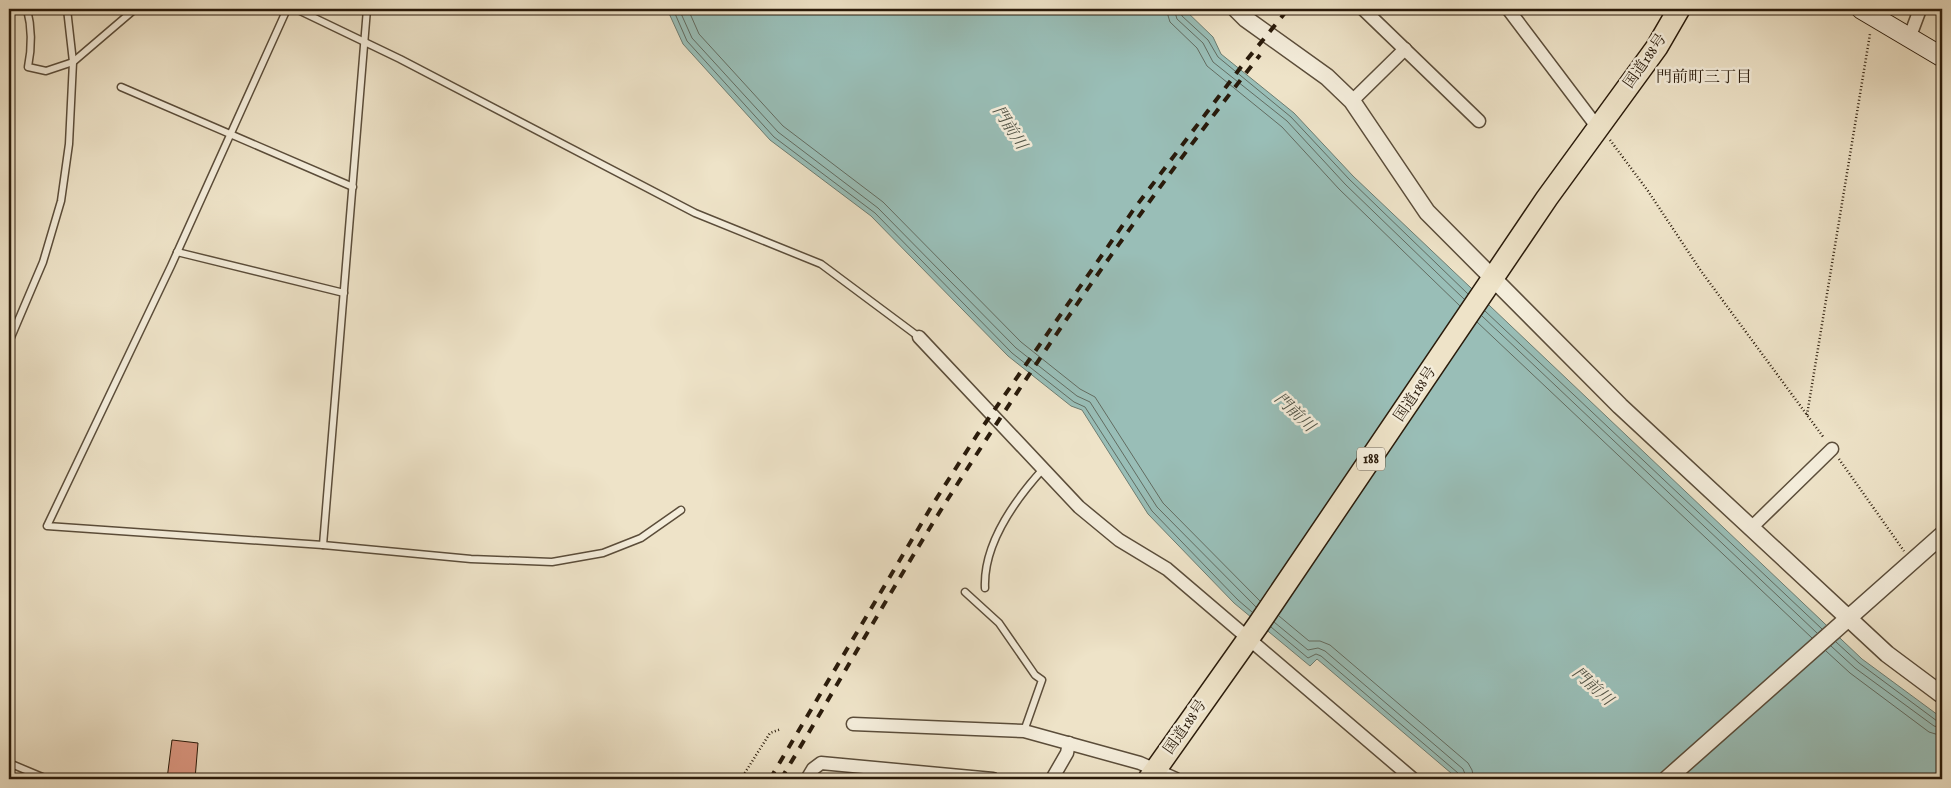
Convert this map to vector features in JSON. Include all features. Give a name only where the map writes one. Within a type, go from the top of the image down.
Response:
[{"type":"highway","name":"国道188号","points":[[1152,775],[1598,128],[1657,48],[1680,9]]},
{"type":"main road","points":[[1867,12],[1910,36],[1942,57]]},
{"type":"street","points":[[1236,9],[1246,19],[1327,77],[1352,101],[1427,212],[1489,285],[1751,528],[1844,621],[1942,696]]},
{"type":"street","points":[[1363,9],[1479,121]]},
{"type":"street","points":[[1508,9],[1598,128]]},
{"type":"street","points":[[1910,36],[1919,12],[1916,9]]},
{"type":"street","points":[[1352,101],[1405,49]]},
{"type":"street","points":[[919,338],[1078,506],[1119,540],[1167,569],[1252,632],[1413,779]]},
{"type":"street","points":[[1751,528],[1832,448]]},
{"type":"street","points":[[1667,779],[1942,535]]},
{"type":"street","points":[[853,724],[1024,731],[1140,763],[1152,775],[1176,779]]},
{"type":"street","points":[[1052,779],[1067,753],[1069,743]]},
{"type":"street","points":[[807,779],[813,769],[822,763],[919,776],[993,779]]},
{"type":"lane","points":[[27,9],[31,24],[31,54],[28,67],[46,71],[74,62],[135,9]]},
{"type":"lane","points":[[9,342],[44,262],[57,220],[68,144],[74,62],[67,9]]},
{"type":"lane","points":[[287,9],[177,252],[47,526],[324,545],[471,559],[552,562],[603,553],[641,538],[681,510]]},
{"type":"lane","points":[[296,9],[365,42],[695,213],[820,264],[919,338]]},
{"type":"lane","points":[[324,545],[367,9]]},
{"type":"lane","points":[[121,87],[352,187]]},
{"type":"lane","points":[[177,252],[344,293]]},
{"type":"lane","points":[[985,588],[984,574],[993,546],[1014,506],[1043,469]]},
{"type":"lane","points":[[965,592],[999,623],[1035,675],[1042,680],[1024,731]]},
{"type":"lane","points":[[9,763],[47,779]]},
{"type":"path","points":[[1807,415],[1867,12]]},
{"type":"path","points":[[1598,128],[1648,191],[1701,271],[1832,448],[1912,562]]},
{"type":"path","points":[[741,779],[770,733],[781,729]]},
{"type":"water","name":"門前川","points":[[667,9],[1184,9],[1213,37],[1221,54],[1294,113],[1353,176],[1862,659],[1942,718],[1942,779],[1458,779],[1317,659],[1310,666],[1234,603],[1148,514],[1082,410],[1071,406],[1008,356],[871,216],[770,140],[683,44]]},
{"type":"building","points":[[172,740],[198,743],[195,779],[167,779]]},
{"type":"railway","points":[[770,779],[933,504],[977,435],[1134,209],[1241,67],[1288,9]]},
{"type":"railway","points":[[781,779],[923,539],[1019,390],[1136,220],[1260,55]]},
{"type":"district","name":"門前町三丁目","points":[[1704,78]]}]
